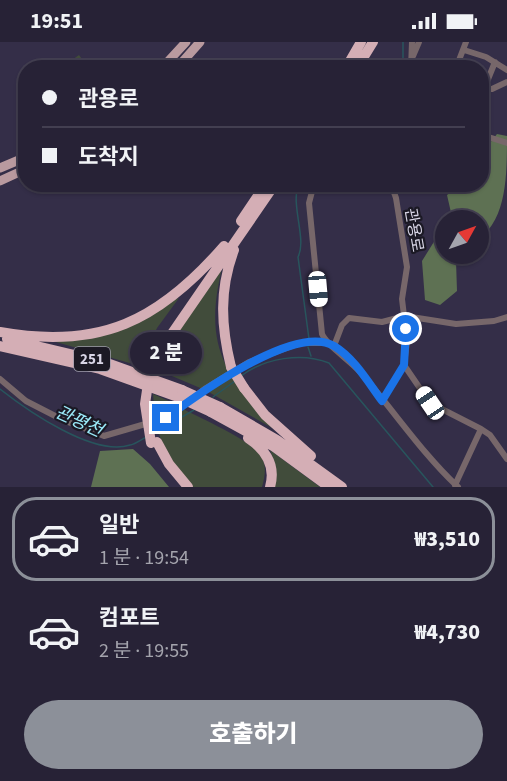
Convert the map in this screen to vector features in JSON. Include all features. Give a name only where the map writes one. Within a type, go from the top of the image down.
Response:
[{"type":"highway","points":[[351,60],[361,42]]},
{"type":"highway","points":[[362,60],[373,42]]},
{"type":"highway","points":[[178,487],[163,468],[145,404],[154,364],[169,328],[261,192]]},
{"type":"highway","points":[[154,364],[173,332],[270,192]]},
{"type":"highway","points":[[243,231],[229,266],[222,304],[222,328],[231,367],[244,388],[266,415],[343,487]]},
{"type":"highway","points":[[0,332],[70,336],[123,326],[170,300],[224,246]]},
{"type":"highway","name":"251","points":[[0,338],[104,362],[278,440],[343,487]]},
{"type":"highway","name":"251","points":[[0,346],[116,374],[124,380],[178,396]]},
{"type":"highway","points":[[178,396],[212,411],[262,449],[271,466],[270,487]]},
{"type":"highway","name":"251","points":[[212,411],[273,446],[329,487]]},
{"type":"highway","points":[[154,442],[188,487]]},
{"type":"main road","points":[[169,60],[186,42]]},
{"type":"main road","points":[[184,60],[200,42]]},
{"type":"main road","points":[[0,168],[18,160]]},
{"type":"main road","points":[[0,181],[18,173]]},
{"type":"street","points":[[411,60],[412,42]]},
{"type":"street","points":[[413,60],[419,42]]},
{"type":"street","points":[[460,60],[466,42]]},
{"type":"street","points":[[464,50],[488,60]]},
{"type":"street","points":[[489,60],[507,70]]},
{"type":"street","points":[[489,76],[495,63]]},
{"type":"street","points":[[489,89],[507,82]]},
{"type":"street","points":[[489,137],[507,143]]},
{"type":"street","points":[[312,192],[309,203],[324,343]]},
{"type":"street","name":"관용로","points":[[393,192],[405,246],[407,267],[402,299],[407,341],[404,365]]},
{"type":"street","points":[[334,346],[342,325],[349,318],[382,322],[405,316],[456,324],[494,321],[507,317]]},
{"type":"street","points":[[0,379],[27,401],[71,424],[104,436],[166,418],[206,388],[249,362],[300,343],[324,343],[334,346],[349,359],[406,432],[456,486],[481,429]]},
{"type":"street","points":[[382,401],[404,365],[430,403],[490,435],[507,459]]},
{"type":"green space","points":[[79,55],[83,60],[72,60]]},
{"type":"green space","points":[[497,134],[507,136],[504,194],[495,220],[489,229],[489,210],[450,210],[447,195],[451,192],[489,192],[489,144]]},
{"type":"green space","points":[[435,240],[435,264],[456,264],[457,291],[440,305],[425,300],[422,261]]},
{"type":"green space","points":[[223,264],[215,315],[222,355],[241,390],[274,429],[205,390],[160,371],[176,333]]},
{"type":"green space","points":[[179,298],[157,328],[140,366],[49,340],[82,338]]},
{"type":"green space","points":[[153,394],[180,406],[165,417],[155,419]]},
{"type":"green space","points":[[181,408],[248,443],[256,450],[265,467],[262,487],[193,487],[170,458],[156,423]]},
{"type":"green space","points":[[133,449],[150,464],[169,487],[91,487],[100,451]]},
{"type":"green space","points":[[270,450],[320,487],[272,487],[275,464]]},
{"type":"waterway","points":[[403,42],[403,60]]},
{"type":"waterway","points":[[296,192],[301,241],[298,257],[309,339]]},
{"type":"waterway","points":[[308,347],[311,356]]},
{"type":"waterway","name":"관평천","points":[[241,376],[261,365],[284,359],[307,358],[329,363],[433,487]]},
{"type":"waterway","name":"관평천","points":[[213,397],[235,381]]},
{"type":"waterway","name":"관평천","points":[[0,389],[44,420],[62,430],[98,444],[115,447],[130,445],[147,437]]},
{"type":"waterway","name":"관평천","points":[[154,433],[194,410]]},
{"type":"route","points":[[166,418],[206,388],[228,377],[249,362],[300,343],[327,343],[334,346],[364,376],[382,401],[404,365],[406,329]]}]
